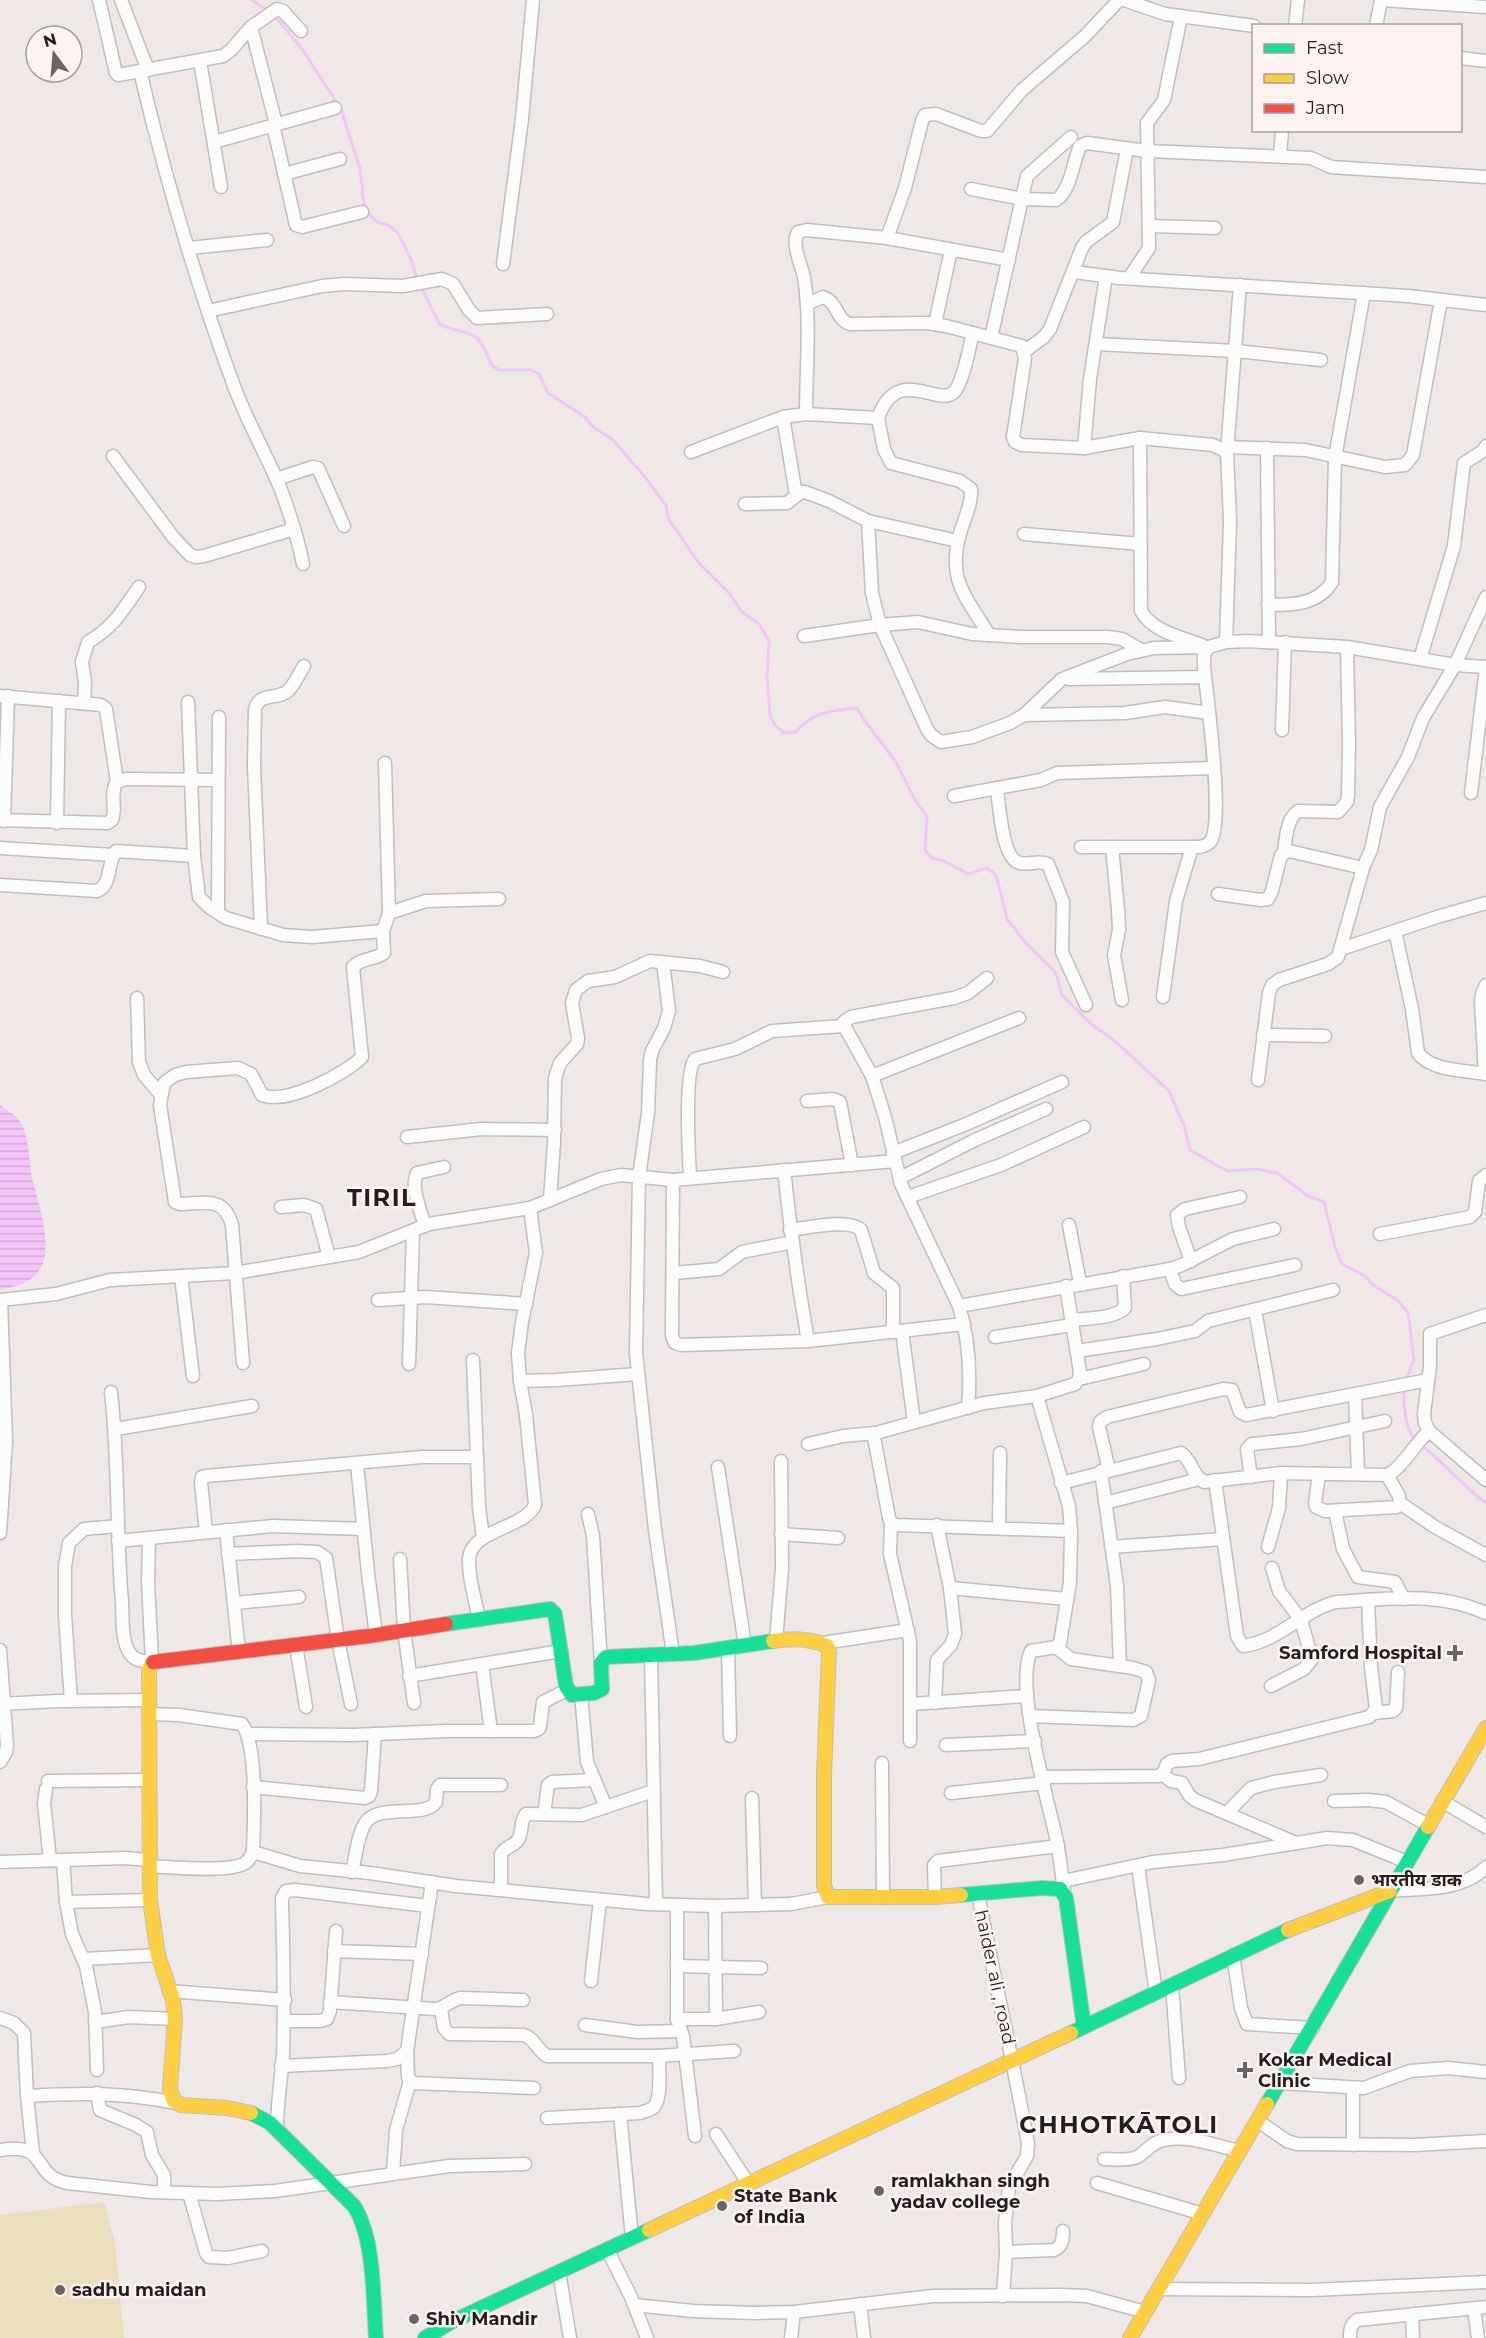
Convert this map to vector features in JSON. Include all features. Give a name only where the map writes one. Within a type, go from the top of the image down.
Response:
[{"type":"street","points":[[99,0],[118,75],[200,61],[227,53],[251,27],[273,9],[282,11],[301,31]]},
{"type":"street","points":[[121,0],[144,70],[189,248],[208,311],[234,389],[276,479],[294,529],[303,564]]},
{"type":"street","points":[[503,264],[522,119],[533,0]]},
{"type":"street","points":[[887,238],[905,188],[922,121],[926,115],[936,114],[981,131],[987,131],[1023,90],[1085,36],[1119,0]]},
{"type":"street","points":[[1124,0],[1150,10],[1181,17],[1252,26]]},
{"type":"street","points":[[1295,24],[1298,0]]},
{"type":"street","points":[[1376,24],[1381,0],[1486,7]]},
{"type":"street","points":[[1129,278],[1149,248],[1147,123],[1164,100],[1181,17]]},
{"type":"street","points":[[251,27],[293,219],[298,227],[362,212]]},
{"type":"street","points":[[1462,58],[1486,61]]},
{"type":"street","points":[[200,61],[221,187]]},
{"type":"street","points":[[214,142],[334,108]]},
{"type":"street","points":[[1280,156],[1282,132]]},
{"type":"street","points":[[991,338],[1029,173],[1071,137]]},
{"type":"street","points":[[971,189],[1023,199],[1060,198],[1082,144],[1087,143],[1147,152],[1311,158],[1331,167],[1486,177]]},
{"type":"street","points":[[1025,351],[1050,330],[1086,242],[1113,222],[1127,148]]},
{"type":"street","points":[[284,174],[340,159]]},
{"type":"street","points":[[1150,226],[1215,228]]},
{"type":"street","points":[[806,414],[807,304],[795,239],[798,232],[807,230],[887,238],[1009,260]]},
{"type":"street","points":[[189,248],[267,240]]},
{"type":"street","points":[[935,324],[951,250]]},
{"type":"street","points":[[1074,272],[1129,278],[1364,293],[1486,305]]},
{"type":"street","points":[[1084,448],[1106,276]]},
{"type":"street","points":[[208,311],[322,286],[421,283],[442,279],[450,280],[469,310],[477,318],[547,314]]},
{"type":"street","points":[[1226,642],[1230,521],[1227,449],[1240,285]]},
{"type":"street","points":[[1268,605],[1302,603],[1323,593],[1332,582],[1335,458],[1364,293]]},
{"type":"street","points":[[807,304],[823,297],[833,302],[842,320],[849,324],[935,324],[1022,346],[1025,351],[1012,437],[1015,442],[1022,445],[1084,448],[1140,438],[1213,445],[1227,449],[1268,448],[1318,452],[1335,458],[1385,467],[1405,465],[1410,460],[1442,300]]},
{"type":"street","points":[[973,333],[959,383],[950,395],[945,397],[914,390],[898,392],[886,398],[878,418],[884,449],[891,463],[960,481],[971,489],[970,503],[958,541],[954,565],[956,578],[989,635]]},
{"type":"street","points":[[1096,344],[1236,351],[1321,360]]},
{"type":"street","points":[[691,452],[783,417],[806,414],[878,418]]},
{"type":"street","points":[[783,417],[796,495]]},
{"type":"street","points":[[1140,438],[1141,611],[1147,621],[1155,627],[1209,647]]},
{"type":"street","points":[[1420,659],[1454,546],[1464,463],[1486,447]]},
{"type":"street","points":[[1268,448],[1269,642]]},
{"type":"street","points":[[113,456],[173,537],[190,555],[204,556],[294,529]]},
{"type":"street","points":[[276,479],[313,467],[318,468],[344,526]]},
{"type":"street","points":[[745,504],[787,503],[796,495],[805,492],[814,494],[868,521],[958,541]]},
{"type":"street","points":[[868,521],[872,592],[880,625],[927,729],[936,739],[952,742],[998,728],[1024,715],[1062,679],[1141,650],[1209,647],[1226,642],[1285,642],[1347,647],[1486,668],[1472,793]]},
{"type":"street","points":[[1024,534],[1140,544]]},
{"type":"street","points":[[84,703],[85,682],[82,662],[88,642],[104,633],[115,622],[140,587]]},
{"type":"street","points":[[1258,1080],[1269,993],[1272,985],[1279,980],[1334,961],[1341,949],[1363,868],[1371,850],[1380,807],[1408,757],[1424,717],[1455,665],[1486,597]]},
{"type":"street","points":[[804,636],[918,622],[972,634],[1108,637],[1122,639],[1141,650]]},
{"type":"street","points":[[1282,730],[1285,642]]},
{"type":"street","points":[[1081,847],[1206,846],[1213,835],[1216,823],[1214,768],[1204,654],[1209,647]]},
{"type":"street","points":[[1218,894],[1268,899],[1272,891],[1278,860],[1284,852],[1288,827],[1294,814],[1298,811],[1338,812],[1347,802],[1349,744],[1347,647]]},
{"type":"street","points":[[261,929],[254,766],[255,709],[261,699],[284,694],[290,689],[304,666]]},
{"type":"street","points":[[1062,679],[1205,677]]},
{"type":"street","points":[[4,696],[84,703],[101,705],[106,709],[117,782],[113,791],[114,815],[112,820],[98,824],[2,821],[4,696]]},
{"type":"street","points":[[57,822],[59,701]]},
{"type":"street","points":[[188,702],[196,892],[199,897],[218,913],[236,922],[261,929],[300,937],[384,937]]},
{"type":"street","points":[[1024,715],[1125,713],[1165,706],[1209,713]]},
{"type":"street","points":[[218,913],[219,717]]},
{"type":"street","points":[[243,1363],[232,1225],[224,1208],[217,1204],[175,1202],[160,1105],[161,1095],[164,1083],[175,1075],[231,1067],[246,1070],[251,1074],[262,1095],[268,1098],[282,1097],[316,1086],[356,1063],[362,1057],[352,979],[353,967],[357,962],[377,958],[384,953],[384,937],[389,913],[386,763]]},
{"type":"street","points":[[954,796],[1041,780],[1057,773],[1072,771],[1214,768]]},
{"type":"street","points":[[117,782],[126,779],[218,780]]},
{"type":"street","points":[[997,788],[1006,848],[1011,858],[1018,863],[1041,861],[1048,864],[1052,871],[1063,902],[1062,952],[1086,1005]]},
{"type":"street","points":[[1112,847],[1119,930],[1114,956],[1122,1000]]},
{"type":"street","points":[[1163,997],[1176,901],[1192,847]]},
{"type":"street","points":[[0,848],[113,855]]},
{"type":"street","points":[[0,885],[97,891],[106,884],[113,855],[119,849],[194,856]]},
{"type":"street","points":[[1284,852],[1295,851],[1363,868]]},
{"type":"street","points":[[389,913],[426,901],[499,899]]},
{"type":"street","points":[[1341,949],[1486,903]]},
{"type":"street","points":[[1395,931],[1412,1009],[1418,1053],[1422,1059],[1435,1065],[1486,1074],[1481,1003],[1486,985]]},
{"type":"street","points":[[550,1200],[557,1070],[577,1044],[572,1003],[576,990],[592,979],[615,977],[650,961],[700,966],[723,972]]},
{"type":"street","points":[[663,962],[669,1011],[650,1060],[648,1113],[639,1177],[636,1353],[654,1519],[673,1654]]},
{"type":"street","points":[[968,1408],[969,1356],[959,1306],[900,1178],[872,1076],[844,1026],[844,1022],[851,1017],[963,996],[987,978]]},
{"type":"street","points":[[137,999],[139,1062],[144,1075],[161,1095]]},
{"type":"street","points":[[872,1076],[1019,1018]]},
{"type":"street","points":[[690,1178],[688,1113],[690,1068],[695,1059],[735,1049],[772,1031],[844,1026]]},
{"type":"street","points":[[1263,1035],[1325,1036]]},
{"type":"street","points":[[0,1533],[6,1442],[3,1425],[0,1300],[56,1294],[110,1281],[235,1273],[360,1252],[444,1220],[530,1208],[601,1179],[621,1175],[673,1180],[852,1165],[894,1157],[1062,1082]]},
{"type":"street","points":[[807,1101],[838,1100],[840,1102],[852,1165]]},
{"type":"street","points":[[900,1178],[975,1140],[1046,1109]]},
{"type":"street","points":[[908,1197],[1001,1165],[1084,1128]]},
{"type":"street","points":[[407,1137],[482,1129],[555,1130]]},
{"type":"street","points":[[409,1364],[410,1298],[419,1229],[415,1176],[417,1173],[444,1167]]},
{"type":"street","points":[[784,1170],[799,1291],[808,1341]]},
{"type":"street","points":[[1380,1234],[1470,1217],[1475,1212],[1479,1181],[1486,1175]]},
{"type":"street","points":[[673,1180],[672,1336],[675,1343],[681,1346],[808,1341],[964,1324]]},
{"type":"street","points":[[1191,1260],[1177,1215],[1185,1209],[1240,1197]]},
{"type":"street","points":[[281,1207],[304,1205],[316,1209],[329,1257]]},
{"type":"street","points":[[479,1620],[469,1557],[483,1538],[526,1515],[533,1510],[535,1504],[526,1415],[519,1381],[518,1353],[536,1253],[530,1208]]},
{"type":"street","points":[[674,1273],[719,1269],[742,1252],[792,1236],[845,1224],[857,1226],[865,1236],[874,1273],[893,1288],[898,1332],[914,1422]]},
{"type":"street","points":[[1070,1225],[1080,1283]]},
{"type":"street","points":[[959,1306],[1170,1269],[1233,1239],[1274,1229]]},
{"type":"street","points":[[1170,1269],[1175,1284],[1181,1289],[1295,1265]]},
{"type":"street","points":[[181,1276],[194,1376]]},
{"type":"street","points":[[995,1337],[1123,1311],[1125,1308],[1123,1276]]},
{"type":"street","points":[[1066,1286],[1079,1379]]},
{"type":"street","points":[[1077,1352],[1157,1340],[1195,1331],[1208,1321],[1333,1290]]},
{"type":"street","points":[[378,1300],[410,1298],[526,1304]]},
{"type":"street","points":[[1256,1310],[1273,1411]]},
{"type":"street","points":[[1486,1315],[1430,1334],[1424,1414],[1426,1434],[1486,1480]]},
{"type":"street","points":[[473,1360],[483,1538]]},
{"type":"street","points":[[808,1444],[843,1436],[876,1433],[968,1408],[1037,1396],[1075,1384],[1079,1379],[1144,1364]]},
{"type":"street","points":[[519,1381],[638,1374]]},
{"type":"street","points":[[1120,1666],[1117,1586],[1105,1503],[1105,1471],[1100,1432],[1102,1419],[1227,1389],[1234,1393],[1242,1414],[1273,1411],[1428,1380]]},
{"type":"street","points":[[111,1392],[116,1429],[118,1541],[124,1635],[127,1650],[138,1660],[152,1662],[338,1640],[550,1610],[555,1614],[567,1690],[572,1695],[594,1693],[602,1689],[593,1536],[588,1514]]},
{"type":"street","points":[[1355,1394],[1358,1474]]},
{"type":"street","points":[[1037,1396],[1069,1506],[1071,1531],[1068,1599],[1063,1634],[1056,1647],[1031,1651],[1026,1662],[1026,1696],[1058,1845],[1076,1958],[1084,2027]]},
{"type":"street","points":[[116,1429],[252,1406]]},
{"type":"street","points":[[1251,1477],[1247,1453],[1249,1445],[1301,1439],[1385,1421]]},
{"type":"street","points":[[876,1433],[874,1437],[891,1523],[890,1554],[910,1641],[910,1741]]},
{"type":"street","points":[[1061,1483],[1181,1454],[1187,1457],[1199,1479],[1204,1482],[1281,1473],[1387,1474],[1394,1472],[1426,1434]]},
{"type":"street","points":[[999,1527],[1000,1453]]},
{"type":"street","points":[[206,1532],[201,1482],[206,1476],[422,1457],[477,1456]]},
{"type":"street","points":[[777,1641],[782,1568],[781,1461]]},
{"type":"street","points":[[357,1464],[376,1635]]},
{"type":"street","points":[[718,1467],[745,1645]]},
{"type":"street","points":[[1268,1547],[1279,1508],[1281,1473]]},
{"type":"street","points":[[1319,1474],[1316,1508],[1325,1511],[1389,1509],[1397,1507],[1400,1503]]},
{"type":"street","points":[[1387,1474],[1400,1503],[1435,1527],[1486,1556]]},
{"type":"street","points":[[1105,1503],[1199,1479]]},
{"type":"street","points":[[1215,1480],[1222,1539],[1240,1643],[1243,1646],[1278,1633],[1323,1605],[1336,1602],[1404,1599],[1454,1600],[1486,1612]]},
{"type":"street","points":[[1335,1511],[1343,1549],[1358,1577],[1395,1582],[1404,1599]]},
{"type":"street","points":[[891,1523],[1071,1531]]},
{"type":"street","points":[[935,1702],[937,1660],[951,1645],[955,1634],[950,1588],[937,1525]]},
{"type":"street","points":[[71,1701],[65,1615],[65,1566],[69,1543],[84,1529],[118,1526]]},
{"type":"street","points":[[118,1541],[273,1526],[363,1529]]},
{"type":"street","points":[[226,1530],[239,1652]]},
{"type":"street","points":[[781,1534],[838,1538]]},
{"type":"street","points":[[149,1538],[148,1582],[152,1662],[149,1670],[150,1900],[158,1955],[173,2000],[175,2019],[170,2089],[175,2103]]},
{"type":"street","points":[[1111,1547],[1222,1539]]},
{"type":"street","points":[[228,1554],[297,1551],[321,1554],[328,1563],[338,1640],[351,1704]]},
{"type":"street","points":[[400,1559],[404,1630],[414,1703]]},
{"type":"street","points":[[1271,1686],[1310,1664],[1311,1655],[1301,1620],[1279,1591],[1272,1568]]},
{"type":"street","points":[[950,1588],[1068,1599]]},
{"type":"street","points":[[234,1603],[299,1597]]},
{"type":"street","points":[[1368,1600],[1371,1667],[1376,1708],[1374,1713]]},
{"type":"street","points":[[601,1663],[606,1657],[611,1656],[673,1654],[800,1639],[823,1643],[908,1630]]},
{"type":"street","points":[[823,1643],[827,1646],[829,1653],[824,1775],[824,1885],[828,1897]]},
{"type":"street","points":[[296,1645],[306,1707]]},
{"type":"street","points":[[1030,1716],[1138,1719],[1143,1710],[1149,1675],[1141,1670],[1071,1659],[1056,1647]]},
{"type":"street","points":[[728,1648],[730,1736]]},
{"type":"street","points":[[0,1650],[1,1704],[7,1745],[0,1762]]},
{"type":"street","points":[[409,1676],[561,1651]]},
{"type":"street","points":[[651,1654],[656,1904]]},
{"type":"street","points":[[482,1664],[491,1731]]},
{"type":"street","points":[[951,1793],[1043,1780],[1149,1778],[1162,1774],[1167,1764],[1172,1761],[1199,1759],[1363,1719],[1374,1713],[1393,1711],[1396,1708],[1398,1672]]},
{"type":"street","points":[[247,1734],[375,1734],[539,1729],[543,1702],[567,1690]]},
{"type":"street","points":[[581,1694],[587,1762],[606,1807]]},
{"type":"street","points":[[911,1704],[1026,1696]]},
{"type":"street","points":[[0,1862],[125,1858],[149,1863],[202,1868],[234,1867],[244,1864],[251,1858],[253,1852],[253,1786],[247,1734],[242,1724],[179,1715],[149,1707],[71,1701],[1,1704]]},
{"type":"street","points":[[1130,2338],[1486,1728]]},
{"type":"street","points":[[253,1786],[365,1798],[371,1791],[375,1734]]},
{"type":"street","points":[[946,1745],[1035,1741]]},
{"type":"street","points":[[882,1763],[883,1898]]},
{"type":"street","points":[[1162,1774],[1171,1781],[1185,1785],[1189,1795],[1195,1800],[1296,1843]]},
{"type":"street","points":[[1227,1813],[1251,1788],[1321,1775]]},
{"type":"street","points":[[97,2070],[95,2022],[84,1959],[72,1934],[56,1860],[44,1803],[47,1785],[149,1780]]},
{"type":"street","points":[[544,1814],[548,1785],[552,1782],[594,1780]]},
{"type":"street","points":[[352,1872],[363,1829],[370,1818],[387,1812],[430,1808],[436,1802],[436,1794],[440,1785],[501,1785]]},
{"type":"street","points":[[501,1890],[500,1858],[503,1850],[516,1844],[524,1816],[531,1813],[582,1815],[653,1791]]},
{"type":"street","points":[[752,1798],[755,1905]]},
{"type":"street","points":[[1334,1801],[1386,1802],[1428,1826]]},
{"type":"street","points":[[1442,1801],[1486,1827]]},
{"type":"street","points":[[253,1852],[300,1866],[432,1882],[600,1900],[715,1906],[791,1904],[828,1897],[935,1897],[1064,1887],[1138,1866],[1327,1838],[1347,1839],[1407,1862]]},
{"type":"street","points":[[935,1897],[934,1865],[938,1861],[1058,1845]]},
{"type":"street","points":[[1138,1866],[1156,1993]]},
{"type":"street","points":[[425,2338],[453,2321],[1084,2027],[1233,1955],[1344,1906],[1390,1891],[1463,1883],[1471,1880],[1486,1867]]},
{"type":"street","points":[[393,2173],[396,2130],[410,2081],[407,2070],[407,2051],[432,1882]]},
{"type":"street","points":[[277,2129],[285,2000],[282,1898],[286,1892],[305,1892],[428,1906]]},
{"type":"street","name":"haider ali , road","points":[[978,1894],[999,2003],[1013,2059],[1028,2144],[1027,2156],[1009,2187],[1005,2223],[1003,2296]]},
{"type":"street","points":[[66,1902],[150,1900]]},
{"type":"street","points":[[591,1981],[600,1900]]},
{"type":"street","points":[[677,1905],[676,1966],[679,2025],[695,2136]]},
{"type":"street","points":[[715,1906],[716,2019]]},
{"type":"street","points":[[284,2020],[320,2021],[327,2019],[336,1931]]},
{"type":"street","points":[[334,1951],[422,1954]]},
{"type":"street","points":[[84,1959],[158,1955]]},
{"type":"street","points":[[1233,1955],[1241,2008],[1247,2024],[1313,2028]]},
{"type":"street","points":[[676,1966],[761,1968]]},
{"type":"street","points":[[1172,1985],[1179,2078]]},
{"type":"street","points":[[170,1991],[285,2000]]},
{"type":"street","points":[[330,2002],[441,2008],[460,1998],[523,2000]]},
{"type":"street","points":[[441,2008],[444,2028],[449,2034],[529,2036],[538,2049],[547,2056],[659,2056],[734,2051]]},
{"type":"street","points":[[585,2025],[637,2032],[759,2012]]},
{"type":"street","points":[[95,2022],[129,2017],[175,2019]]},
{"type":"street","points":[[0,2018],[15,2023],[24,2033],[33,2152],[48,2174],[56,2180],[164,2192],[275,2191],[449,2166],[525,2164]]},
{"type":"street","points":[[281,2066],[387,2061],[403,2056],[407,2051]]},
{"type":"street","points":[[547,2118],[640,2113],[654,2106],[659,2088],[659,2056]]},
{"type":"street","points":[[1280,2083],[1353,2088],[1374,2086],[1397,2074],[1410,2071],[1448,2068],[1486,2072]]},
{"type":"street","points":[[410,2081],[419,2084],[534,2088]]},
{"type":"street","points":[[1353,2088],[1353,2145]]},
{"type":"street","points":[[27,2096],[98,2093],[139,2096],[175,2103],[236,2108],[256,2113],[277,2129],[354,2206],[361,2217],[367,2234],[376,2338]]},
{"type":"street","points":[[98,2093],[100,2110],[147,2132],[152,2155],[164,2175],[164,2192]]},
{"type":"street","points":[[620,2114],[632,2238]]},
{"type":"street","points":[[1258,2121],[1287,2141],[1297,2144],[1415,2145],[1486,2141]]},
{"type":"street","points":[[716,2134],[748,2183]]},
{"type":"street","points":[[1104,2159],[1133,2158],[1139,2156],[1151,2145],[1177,2138],[1240,2151]]},
{"type":"street","points":[[0,2150],[17,2148],[33,2152]]},
{"type":"street","points":[[1097,2183],[1203,2214]]},
{"type":"street","points":[[189,2193],[209,2258],[228,2258],[262,2252]]},
{"type":"street","points":[[1006,2252],[1054,2250],[1060,2247],[1063,2241],[1063,2231]]},
{"type":"street","points":[[607,2250],[634,2305],[647,2338]]},
{"type":"street","points":[[559,2272],[570,2338]]},
{"type":"street","points":[[1158,2289],[1312,2290],[1486,2282]]},
{"type":"street","points":[[634,2305],[693,2312],[794,2312],[933,2296],[1087,2296],[1145,2312]]},
{"type":"street","points":[[860,2304],[864,2338]]},
{"type":"street","points":[[1350,2338],[1352,2323],[1357,2320],[1480,2308],[1478,2338]]},
{"type":"street","points":[[791,2338],[794,2312]]},
{"type":"street","points":[[1412,2315],[1413,2338]]},
{"type":"shaded area","points":[[0,1105],[19,1120],[26,1135],[46,1248],[37,1274],[28,1281],[0,1289]]},
{"type":"shaded area","name":"sadhu maidan","points":[[104,2202],[115,2243],[124,2338],[0,2338],[0,2215]]},
{"type":"waterway","points":[[252,0],[268,11]]},
{"type":"waterway","points":[[274,15],[302,49],[341,109],[360,169],[364,204],[368,213],[377,222],[390,226],[398,233],[411,259],[417,279]]},
{"type":"waterway","points":[[420,285],[440,325],[473,335],[482,345],[492,366],[500,370],[531,370],[539,374],[548,393],[585,417],[593,427],[612,439],[646,478],[666,506],[669,520],[699,563],[729,593],[742,612],[759,624],[769,641],[767,676],[770,715],[775,725],[784,733],[796,732],[816,716],[832,711],[857,708],[896,762],[914,798],[927,817],[925,850],[932,858],[944,861],[968,874],[987,868],[995,874],[1007,919],[1024,941],[1056,973],[1062,995],[1091,1024],[1116,1042],[1169,1091],[1184,1126],[1190,1150],[1227,1171],[1256,1169],[1278,1173],[1306,1195],[1324,1202],[1335,1247],[1342,1264],[1365,1276],[1372,1284],[1397,1300],[1408,1312],[1414,1360],[1406,1380]]},
{"type":"waterway","points":[[1405,1387],[1405,1415],[1415,1441]]},
{"type":"waterway","points":[[1421,1445],[1486,1503]]},
{"type":"traffic: fast","points":[[446,1624],[550,1609],[555,1614],[566,1686],[572,1695],[594,1693],[602,1689],[601,1663],[606,1657],[694,1653],[773,1641]]},
{"type":"traffic: fast","points":[[1267,2104],[1428,1827]]},
{"type":"traffic: fast","points":[[961,1895],[1042,1888],[1060,1889],[1066,1898],[1084,2027]]},
{"type":"traffic: fast","points":[[1071,2033],[1288,1930]]},
{"type":"traffic: fast","points":[[251,2113],[270,2123],[354,2206],[366,2235],[369,2252],[376,2338]]},
{"type":"traffic: fast","points":[[425,2338],[453,2321],[649,2230]]},
{"type":"traffic: slow","points":[[773,1641],[807,1640],[827,1646],[829,1652],[824,1775],[824,1885],[828,1897],[961,1895]]},
{"type":"traffic: slow","points":[[153,1662],[149,1669],[150,1900],[158,1955],[173,2000],[175,2019],[170,2089],[174,2101],[181,2105],[227,2108],[251,2113]]},
{"type":"traffic: slow","points":[[1428,1827],[1486,1728]]},
{"type":"traffic: slow","points":[[1288,1930],[1390,1891]]},
{"type":"traffic: slow","points":[[649,2230],[1071,2033]]},
{"type":"traffic: slow","points":[[1130,2338],[1267,2104]]},
{"type":"traffic: jam","points":[[153,1662],[369,1636],[446,1624]]},
{"type":"place","name":"Samford Hospital","points":[[1455,1653]]},
{"type":"place","name":"भारतीय डाक","points":[[1359,1880]]},
{"type":"place","name":"Kokar Medical Clinic","points":[[1245,2070]]},
{"type":"place","name":"ramlakhan singh yadav college","points":[[879,2191]]},
{"type":"place","name":"State Bank of India","points":[[722,2206]]},
{"type":"place","name":"sadhu maidan","points":[[60,2290]]},
{"type":"place","name":"Shiv Mandir","points":[[414,2319]]},
{"type":"district","name":"TIRIL","points":[[382,1197]]},
{"type":"district","name":"CHHOTKĀTOLI","points":[[1119,2124]]}]
